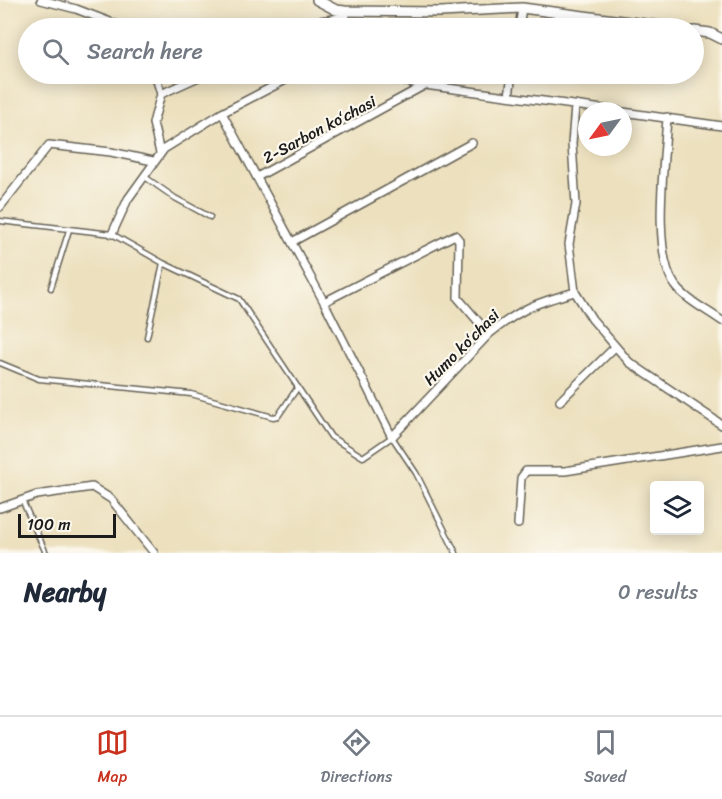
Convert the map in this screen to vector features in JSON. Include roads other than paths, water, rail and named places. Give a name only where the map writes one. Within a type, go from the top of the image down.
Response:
[{"type":"street","points":[[41,0],[100,18]]},
{"type":"street","points":[[317,0],[345,14]]},
{"type":"street","points":[[520,18],[522,8]]},
{"type":"street","points":[[328,18],[345,14],[522,8],[599,18]]},
{"type":"street","points":[[704,32],[722,39]]},
{"type":"street","points":[[158,84],[161,94],[153,123],[160,153]]},
{"type":"street","points":[[161,94],[183,84]]},
{"type":"street","points":[[112,234],[129,199],[160,153],[222,113],[278,84]]},
{"type":"street","points":[[419,84],[578,106]]},
{"type":"street","points":[[509,96],[511,84]]},
{"type":"street","name":"2-Sarbon koʻchasi","points":[[257,177],[425,85]]},
{"type":"street","points":[[575,106],[572,144],[576,204],[569,244],[576,292],[592,319],[614,348],[645,374],[722,425]]},
{"type":"street","points":[[222,113],[324,302],[392,437]]},
{"type":"street","points":[[632,113],[722,126]]},
{"type":"street","points":[[667,117],[660,238],[668,272],[681,291],[722,321]]},
{"type":"street","points":[[292,242],[472,142]]},
{"type":"street","points":[[0,207],[50,145],[111,152],[153,161]]},
{"type":"street","points":[[324,302],[455,235],[459,240],[458,298],[489,334]]},
{"type":"street","name":"Humo koʻchasi","points":[[392,437],[489,334],[522,308],[576,292]]},
{"type":"street","points":[[560,401],[614,348]]},
{"type":"street","points":[[519,525],[521,478],[526,471],[565,471],[722,446]]},
{"type":"street","points":[[0,508],[36,495],[92,487],[111,499],[154,553]]},
{"type":"lane","points":[[145,176],[174,198],[210,217]]},
{"type":"lane","points":[[0,221],[112,234],[163,263],[239,299],[331,437],[361,457],[392,437],[416,473],[456,553]]},
{"type":"lane","points":[[51,288],[69,230]]},
{"type":"lane","points":[[147,337],[163,263]]},
{"type":"lane","points":[[0,363],[39,379],[191,394],[276,417],[298,387]]},
{"type":"lane","points":[[22,500],[46,553]]}]
